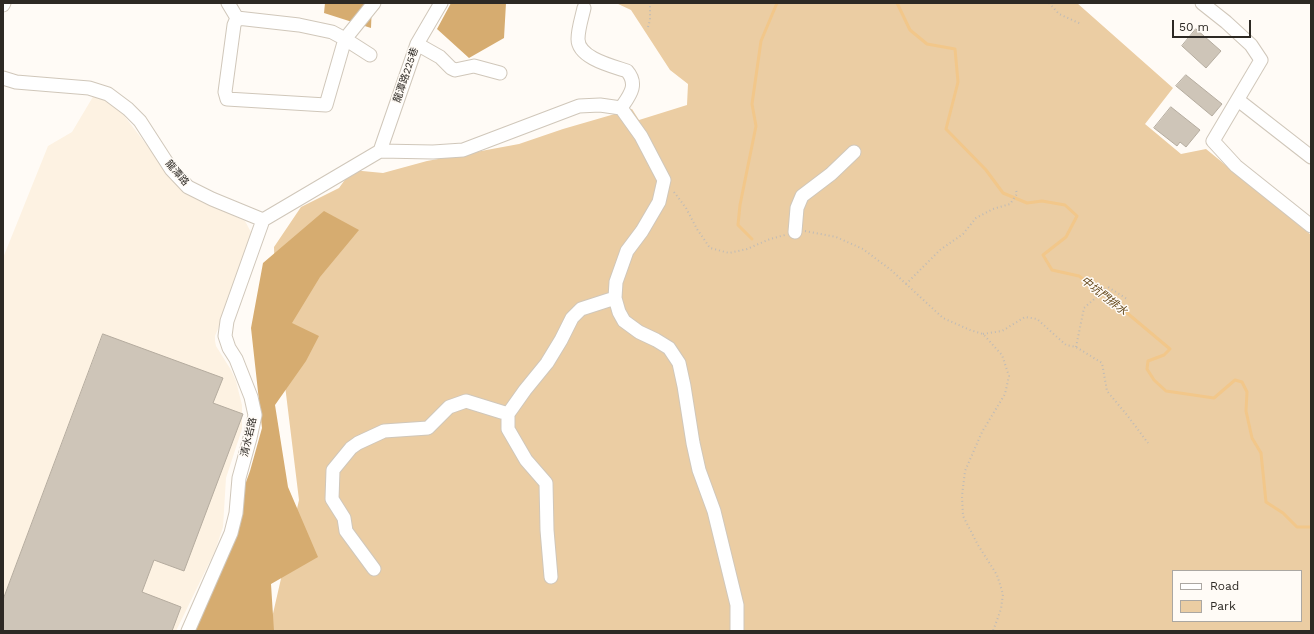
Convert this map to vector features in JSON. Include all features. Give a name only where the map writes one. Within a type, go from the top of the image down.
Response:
[{"type":"street","points":[[228,3],[237,18]]},
{"type":"street","points":[[237,18],[234,25],[225,92],[227,99],[326,105],[345,39],[374,3]]},
{"type":"street","name":"龍潭路225巷","points":[[380,151],[417,44],[440,3]]},
{"type":"street","points":[[1202,3],[1251,45],[1261,60],[1213,141],[1236,166],[1311,226]]},
{"type":"street","points":[[584,8],[578,39],[579,44],[592,58],[627,71],[633,81],[632,90],[621,108]]},
{"type":"street","points":[[237,18],[299,25],[332,32],[370,55]]},
{"type":"street","points":[[417,44],[440,57],[455,70],[474,66],[500,73]]},
{"type":"street","name":"龍潭路","points":[[3,78],[16,82],[90,88],[108,94],[128,109],[140,121],[171,169],[188,187],[212,199],[264,220]]},
{"type":"street","points":[[1238,100],[1311,156]]},
{"type":"street","points":[[264,220],[380,151],[433,152],[463,150],[579,106],[600,104],[621,108],[641,136],[664,180],[658,202],[642,231],[627,251],[616,282],[615,298],[624,322],[669,348],[679,363],[699,470],[714,511],[737,605],[737,631]]},
{"type":"street","points":[[795,232],[798,208],[802,196],[831,174],[854,152]]},
{"type":"street","name":"清水岩路","points":[[188,631],[231,533],[236,513],[239,478],[255,415],[251,397],[225,336],[227,321],[264,220]]},
{"type":"street","points":[[551,576],[547,530],[546,483],[526,460],[508,429],[508,414],[547,363],[572,318],[581,309],[615,298]]},
{"type":"street","points":[[374,569],[346,531],[344,518],[332,499],[333,470],[350,448],[384,431],[428,428],[449,407],[466,401],[508,414]]},
{"type":"path","points":[[648,26],[650,20],[650,3]]},
{"type":"path","points":[[1049,3],[1059,14],[1081,24]]},
{"type":"path","points":[[664,180],[686,208],[697,229],[710,248],[729,253],[747,249],[770,239],[795,232],[807,231],[836,236],[863,249],[906,284],[943,318],[970,330],[983,334],[1002,331],[1025,317],[1037,319],[1066,345],[1076,347],[1102,363],[1107,391],[1148,443]]},
{"type":"path","points":[[906,284],[940,250],[963,234],[976,218],[993,209],[1010,204],[1017,194],[1016,190]]},
{"type":"path","points":[[1076,347],[1084,308],[1108,287],[1127,299]]},
{"type":"path","points":[[983,334],[1002,355],[1009,376],[1005,394],[982,432],[965,471],[962,496],[963,516],[996,575],[1003,594],[1001,609],[993,631]]},
{"type":"shaded area","points":[[325,3],[372,3],[371,28],[324,13]]},
{"type":"shaded area","points":[[451,3],[506,3],[504,38],[469,58],[437,29]]},
{"type":"shaded area","points":[[94,95],[103,97],[116,105],[183,189],[245,221],[253,236],[248,257],[215,336],[216,346],[236,381],[242,405],[242,429],[226,478],[223,527],[215,551],[176,631],[3,631],[3,258],[48,146],[72,132]]},
{"type":"shaded area","points":[[324,211],[359,230],[320,277],[292,323],[319,336],[306,361],[275,405],[288,487],[318,557],[271,584],[274,631],[192,631],[250,471],[262,428],[251,328],[263,263]]},
{"type":"green space","points":[[616,3],[1077,3],[1173,88],[1145,124],[1181,154],[1206,149],[1311,235],[1311,631],[269,631],[299,500],[276,312],[274,247],[301,207],[339,188],[352,170],[383,173],[427,161],[519,144],[563,129],[632,109],[639,120],[687,105],[688,84],[670,70],[631,10]]},
{"type":"building","points":[[1196,29],[1221,51],[1206,68],[1182,46]]},
{"type":"building","points":[[1186,75],[1222,104],[1212,116],[1176,86]]},
{"type":"building","points":[[1171,107],[1200,130],[1186,147],[1180,142],[1177,146],[1154,128]]},
{"type":"building","points":[[103,334],[223,378],[213,403],[243,414],[184,571],[154,560],[142,592],[181,607],[172,631],[3,631],[3,600]]},
{"type":"waterway","points":[[752,239],[738,225],[740,205],[756,126],[752,104],[761,41],[777,3]]},
{"type":"waterway","name":"中坑門排水","points":[[897,3],[910,30],[927,44],[955,49],[958,82],[946,129],[986,170],[1003,193],[1027,203],[1042,201],[1065,205],[1077,216],[1066,237],[1043,255],[1052,270],[1079,276],[1108,297],[1170,349],[1164,355],[1148,361],[1147,369],[1154,380],[1166,391],[1214,398],[1235,380],[1242,382],[1247,392],[1246,411],[1252,438],[1261,453],[1266,502],[1283,513],[1297,527],[1311,527]]}]
